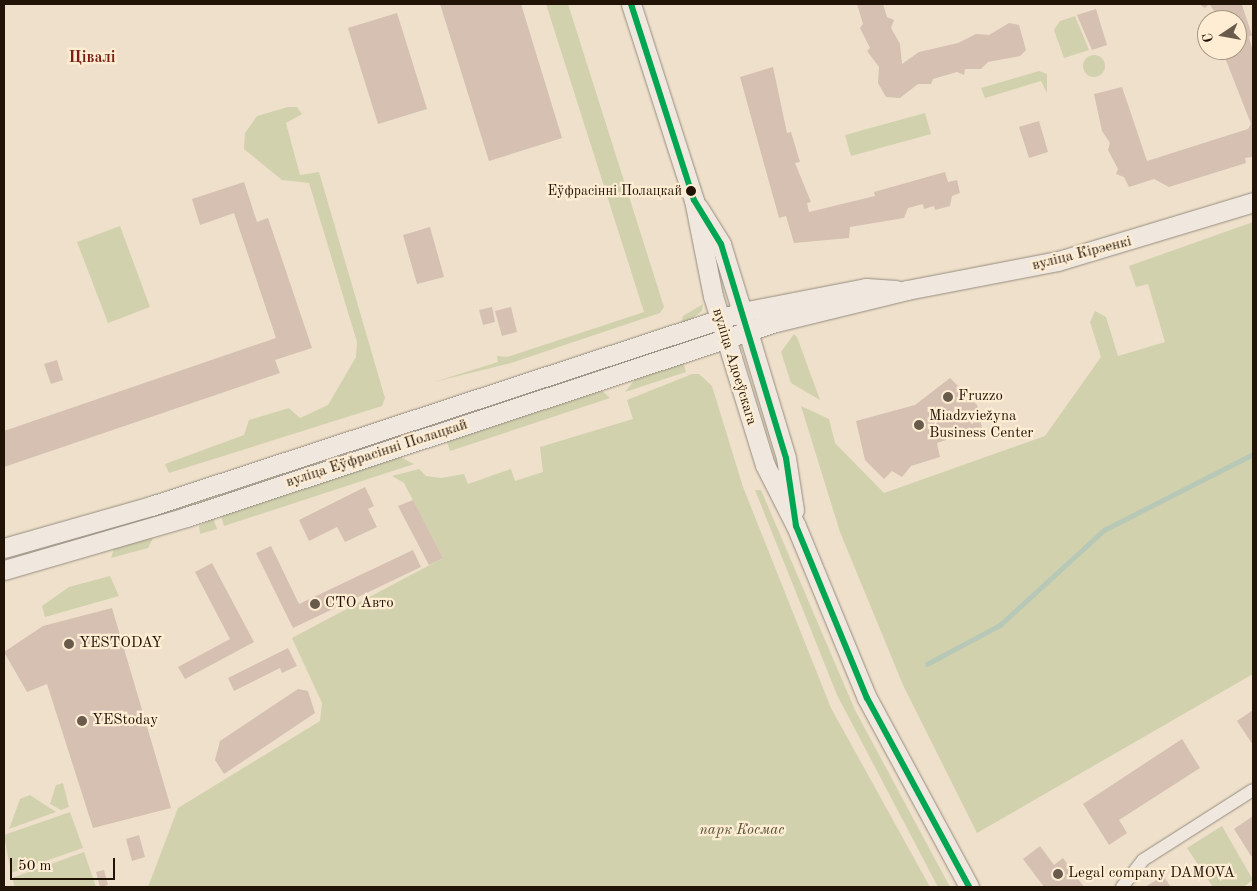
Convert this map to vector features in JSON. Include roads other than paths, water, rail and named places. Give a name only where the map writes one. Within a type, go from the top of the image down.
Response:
[{"type":"main road","name":"вуліца Адоеўскага","points":[[632,4],[694,200],[700,249],[765,465],[796,526],[867,698],[969,887]]},
{"type":"main road","name":"вуліца Адоеўскага","points":[[694,200],[721,244],[786,458],[796,526]]},
{"type":"main road","name":"вуліца Кірэенкі","points":[[748,332],[907,290],[1058,261],[1253,202]]},
{"type":"main road","name":"вуліца Кірэенкі","points":[[742,312],[866,288],[907,290]]},
{"type":"main road","name":"вуліца Еўфрасінні Полацкай","points":[[4,548],[151,506],[742,312]]},
{"type":"main road","name":"вуліца Еўфрасінні Полацкай","points":[[4,570],[186,517],[748,332]]},
{"type":"street","points":[[1122,887],[1143,860],[1253,790]]},
{"type":"waterway","points":[[927,664],[1000,625],[1104,530],[1253,454]]},
{"type":"place","name":"Еўфрасінні Полацкай","points":[[691,191]]},
{"type":"place","name":"Fruzzo","points":[[948,397]]},
{"type":"place","name":"Miadzviežyna Business Center","points":[[919,425]]},
{"type":"place","name":"СТО Авто","points":[[315,604]]},
{"type":"place","name":"YESTODAY","points":[[69,644]]},
{"type":"place","name":"YEStoday","points":[[82,721]]},
{"type":"place","name":"Legal company DAMOVA","points":[[1058,874]]},
{"type":"district","name":"Цівалі","points":[[92,58]]},
{"type":"park label","name":"парк Космас","points":[[742,831]]}]
